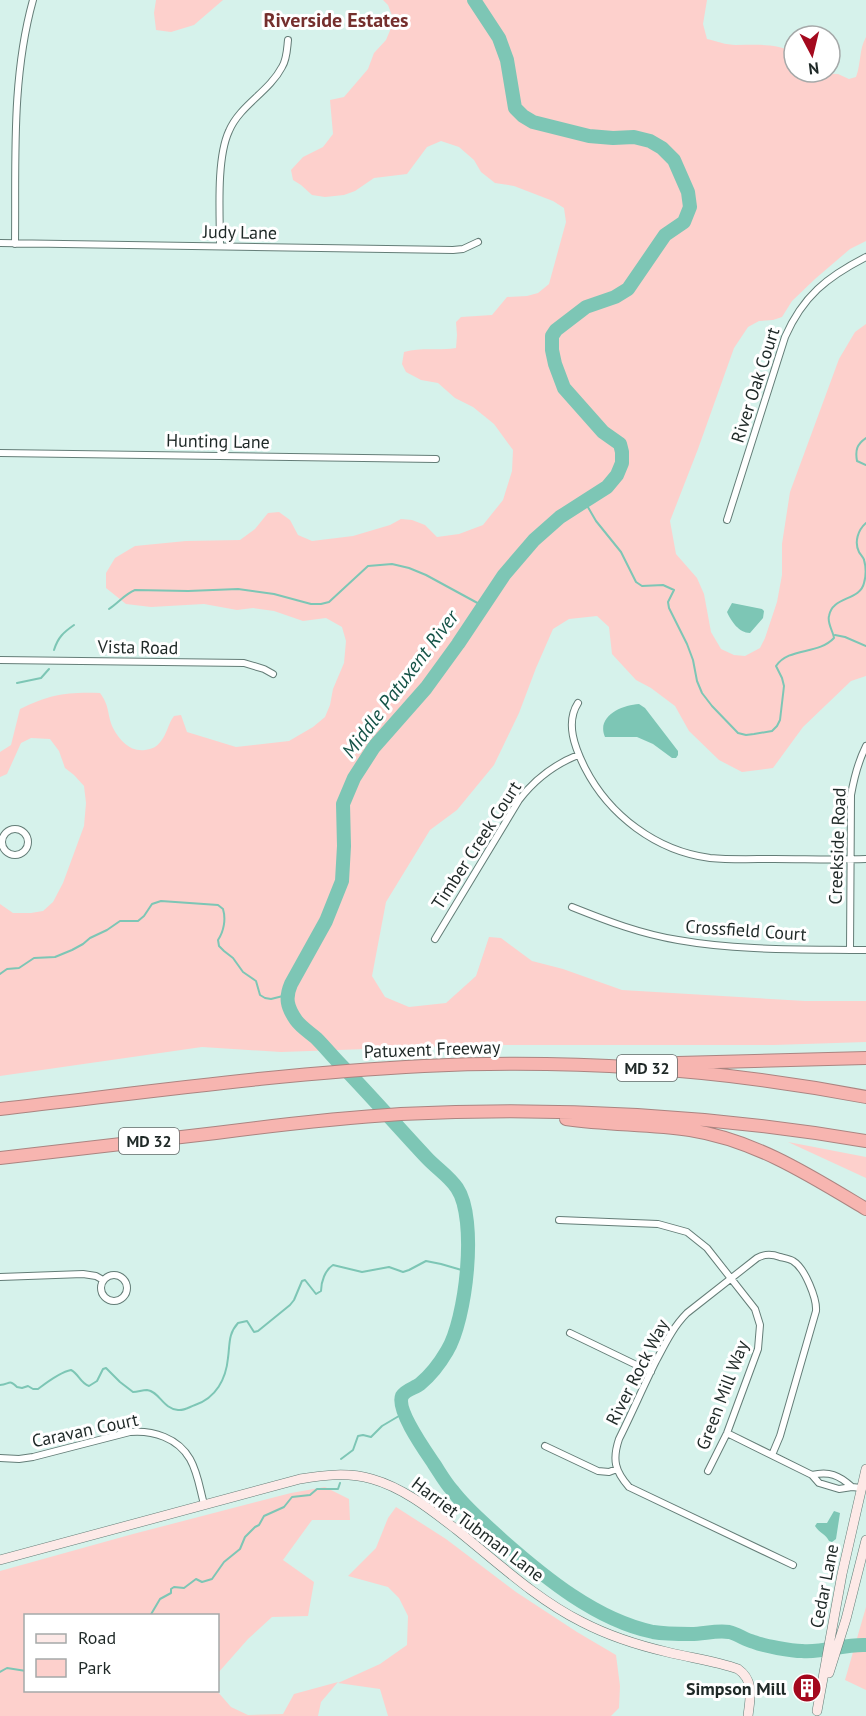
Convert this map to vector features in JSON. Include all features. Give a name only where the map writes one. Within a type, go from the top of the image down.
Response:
[{"type":"highway","points":[[553,1064],[866,1058]]},
{"type":"highway","name":"Patuxent Freeway","points":[[0,1109],[337,1072],[426,1066],[553,1064],[707,1072],[770,1080],[866,1097]]},
{"type":"highway","name":"MD 32","points":[[0,1158],[297,1123],[399,1114],[467,1112],[608,1113],[664,1116],[784,1128],[866,1141]]},
{"type":"highway","points":[[512,1112],[586,1122],[692,1131],[717,1136],[789,1164],[866,1209]]},
{"type":"street","points":[[15,244],[18,80],[24,34],[33,0]]},
{"type":"street","points":[[220,246],[222,163],[229,130],[241,112],[282,68],[288,40]]},
{"type":"street","name":"Judy Lane","points":[[0,243],[453,250],[478,243]]},
{"type":"street","name":"River Oak Court","points":[[728,519],[785,337],[793,320],[820,285],[866,257]]},
{"type":"street","name":"Hunting Lane","points":[[0,453],[436,459]]},
{"type":"street","name":"Vista Road","points":[[0,660],[244,663],[273,674]]},
{"type":"street","points":[[578,703],[574,710],[572,729],[578,755],[591,781],[613,809],[643,833],[675,849],[709,858],[866,860]]},
{"type":"street","name":"Creekside Road","points":[[850,950],[851,795],[860,759],[866,746]]},
{"type":"street","name":"Timber Creek Court","points":[[435,939],[519,800],[552,767],[578,755]]},
{"type":"street","points":[[14,829],[20,830],[27,838],[26,848],[17,854],[8,852],[2,844],[2,833],[14,829]]},
{"type":"street","name":"Crossfield Court","points":[[573,908],[628,928],[692,943],[751,949],[866,950]]},
{"type":"street","name":"Green Mill Way","points":[[559,1220],[658,1224],[687,1232],[707,1248],[755,1309],[760,1325],[758,1349],[727,1433],[708,1471]]},
{"type":"street","name":"River Rock Way","points":[[616,1469],[615,1450],[619,1439],[671,1333],[679,1322],[762,1255],[776,1255],[793,1261],[802,1269],[816,1305],[780,1436],[772,1455]]},
{"type":"street","points":[[0,1277],[83,1274],[96,1276],[103,1280]]},
{"type":"street","points":[[112,1275],[121,1277],[127,1285],[126,1294],[118,1301],[108,1301],[100,1289],[103,1280],[112,1275]]},
{"type":"street","points":[[570,1333],[651,1372]]},
{"type":"street","name":"Caravan Court","points":[[0,1458],[33,1457],[130,1432],[152,1432],[171,1440],[186,1453],[195,1470],[204,1504]]},
{"type":"street","points":[[727,1433],[812,1475],[819,1483],[839,1489],[860,1488]]},
{"type":"street","points":[[545,1446],[598,1471],[609,1472],[616,1469],[630,1487],[793,1565]]},
{"type":"street","name":"Cedar Lane","points":[[817,1714],[860,1488],[866,1469]]},
{"type":"street","points":[[812,1475],[823,1472],[842,1478],[860,1488]]},
{"type":"street","name":"Harriet Tubman Lane","points":[[0,1560],[273,1485],[319,1476],[350,1475],[370,1478],[388,1484],[425,1505],[534,1591],[579,1621],[641,1646],[738,1669],[747,1676],[749,1682],[748,1716]]},
{"type":"street","name":"Cedar Lane","points":[[817,1714],[846,1619],[866,1540]]},
{"type":"green space","points":[[156,0],[223,0],[194,25],[171,32],[156,30],[154,13]]},
{"type":"green space","points":[[383,0],[707,0],[703,24],[707,39],[732,45],[765,45],[782,48],[782,84],[842,84],[842,76],[849,79],[856,77],[866,37],[866,241],[850,249],[815,279],[792,301],[782,317],[759,321],[748,327],[734,348],[670,521],[676,554],[697,578],[704,594],[711,632],[721,649],[734,655],[745,656],[760,648],[777,602],[782,575],[782,544],[790,492],[839,359],[855,332],[866,324],[866,676],[851,681],[803,727],[773,768],[742,772],[719,760],[689,731],[675,706],[636,680],[612,654],[609,627],[597,616],[569,619],[553,629],[519,713],[494,765],[457,810],[430,830],[386,902],[372,976],[385,997],[409,1007],[446,1003],[476,976],[489,937],[501,938],[532,961],[563,969],[622,990],[805,1001],[866,1001],[866,1042],[774,1045],[481,1045],[281,1052],[202,1047],[0,1076],[0,904],[13,913],[31,913],[43,911],[53,902],[63,883],[84,826],[86,803],[84,786],[65,768],[59,751],[50,739],[31,738],[21,743],[7,774],[0,777],[0,752],[11,745],[20,709],[59,695],[100,693],[113,728],[119,737],[126,745],[140,750],[158,745],[174,716],[181,715],[187,732],[236,747],[289,741],[325,717],[344,663],[346,641],[342,627],[326,618],[303,621],[274,611],[253,608],[237,610],[204,604],[151,607],[126,604],[106,588],[106,573],[115,558],[135,546],[186,541],[240,540],[255,529],[268,513],[279,512],[290,520],[298,535],[312,541],[353,536],[390,525],[401,519],[425,525],[437,537],[459,534],[483,525],[503,500],[512,471],[513,450],[494,424],[473,407],[455,398],[438,383],[421,380],[406,372],[402,364],[404,352],[456,348],[456,322],[461,317],[492,315],[507,297],[538,293],[549,284],[566,222],[564,208],[553,201],[514,186],[495,183],[481,172],[474,160],[459,147],[441,141],[427,147],[407,174],[374,178],[355,191],[344,195],[325,197],[312,195],[293,180],[291,170],[303,157],[323,147],[333,134],[330,100],[344,97],[368,69],[374,53],[386,40],[394,21],[388,5]]},
{"type":"green space","points":[[788,1142],[866,1157],[866,1178]]},
{"type":"green space","points":[[325,1487],[349,1499],[350,1520],[312,1520],[283,1560],[314,1582],[308,1616],[272,1617],[248,1639],[219,1672],[219,1614],[24,1614],[24,1692],[218,1692],[231,1707],[248,1715],[283,1714],[294,1694],[338,1682],[321,1702],[318,1716],[0,1716],[0,1571],[291,1493]]},
{"type":"green space","points":[[396,1507],[446,1539],[516,1592],[616,1655],[620,1686],[619,1708],[611,1716],[388,1716],[380,1689],[338,1683],[380,1664],[407,1645],[408,1616],[399,1598],[388,1587],[348,1576],[376,1548],[388,1518]]},
{"type":"green space","points":[[866,1607],[866,1690],[845,1680]]},
{"type":"shaded area","points":[[732,603],[764,611],[763,618],[750,633],[739,629],[731,619],[727,612]]},
{"type":"shaded area","points":[[639,704],[645,708],[678,751],[676,758],[672,758],[653,744],[637,737],[605,737],[604,723],[612,713],[618,709]]},
{"type":"shaded area","points":[[834,1511],[840,1513],[836,1539],[832,1542],[815,1526],[817,1523],[827,1523]]},
{"type":"waterway","name":"Middle Patuxent River","points":[[474,0],[499,38],[507,60],[515,108],[523,116],[533,122],[589,136],[634,137],[650,141],[662,148],[674,160],[688,192],[690,207],[684,222],[665,235],[628,289],[615,297],[586,307],[556,330],[552,336],[555,364],[564,388],[603,432],[620,444],[622,463],[617,475],[607,487],[560,517],[534,540],[504,575],[426,688],[374,747],[354,778],[343,804],[342,881],[326,921],[291,984],[288,1002],[298,1023],[319,1041],[450,1180],[457,1188],[463,1203],[468,1245],[460,1317],[447,1351],[435,1369],[420,1384],[403,1394],[401,1402],[407,1421],[419,1441],[463,1504],[553,1582],[591,1607],[632,1626],[667,1634],[729,1632],[758,1644],[797,1651],[818,1651],[866,1645]]},
{"type":"waterway","points":[[866,438],[857,448],[856,454],[857,461],[866,465]]},
{"type":"waterway","points":[[585,502],[596,521],[621,552],[636,582],[642,586],[663,585],[674,590],[668,602],[669,608],[687,644],[702,693],[738,733],[746,735],[772,731],[780,720],[784,686],[776,666],[788,656],[820,647],[834,638],[829,621],[831,610],[835,605],[857,593],[864,583],[865,563],[859,552],[857,540],[866,523]]},
{"type":"waterway","points":[[109,609],[135,590],[238,589],[321,604],[329,602],[368,566],[392,564],[426,575],[483,606]]},
{"type":"waterway","points":[[54,650],[62,635],[74,625]]},
{"type":"waterway","points":[[835,635],[866,646]]},
{"type":"waterway","points":[[17,683],[41,678],[49,669]]},
{"type":"waterway","points":[[0,974],[7,969],[19,968],[34,958],[55,957],[72,950],[120,921],[138,921],[152,904],[161,901],[218,905],[223,909],[224,917],[223,929],[218,940],[219,946],[233,958],[243,972],[256,981],[260,995],[271,999],[287,995]]},
{"type":"waterway","points":[[0,1385],[11,1383],[17,1387],[28,1386],[38,1389],[58,1375],[71,1370],[89,1386],[97,1381],[103,1369],[106,1368],[133,1392],[151,1391],[169,1407],[182,1410],[209,1398],[219,1387],[227,1366],[231,1335],[238,1323],[247,1321],[254,1332],[258,1331],[290,1305],[302,1281],[305,1280],[316,1294],[321,1291],[324,1276],[333,1265],[362,1272],[389,1267],[403,1272],[426,1261],[465,1271]]},
{"type":"waterway","points":[[341,1459],[353,1450],[358,1436],[371,1437],[382,1426],[404,1413]]},
{"type":"waterway","points":[[151,1614],[160,1599],[171,1593],[174,1587],[184,1588],[196,1579],[202,1582],[212,1579],[224,1562],[240,1549],[245,1537],[259,1525],[264,1516],[284,1507],[292,1497],[310,1495],[317,1489],[338,1489],[340,1483]]},
{"type":"waterway","points":[[0,1672],[7,1668],[24,1671]]},
{"type":"place","name":"Simpson Mill","points":[[807,1688]]},
{"type":"district","name":"Riverside Estates","points":[[336,20]]}]
